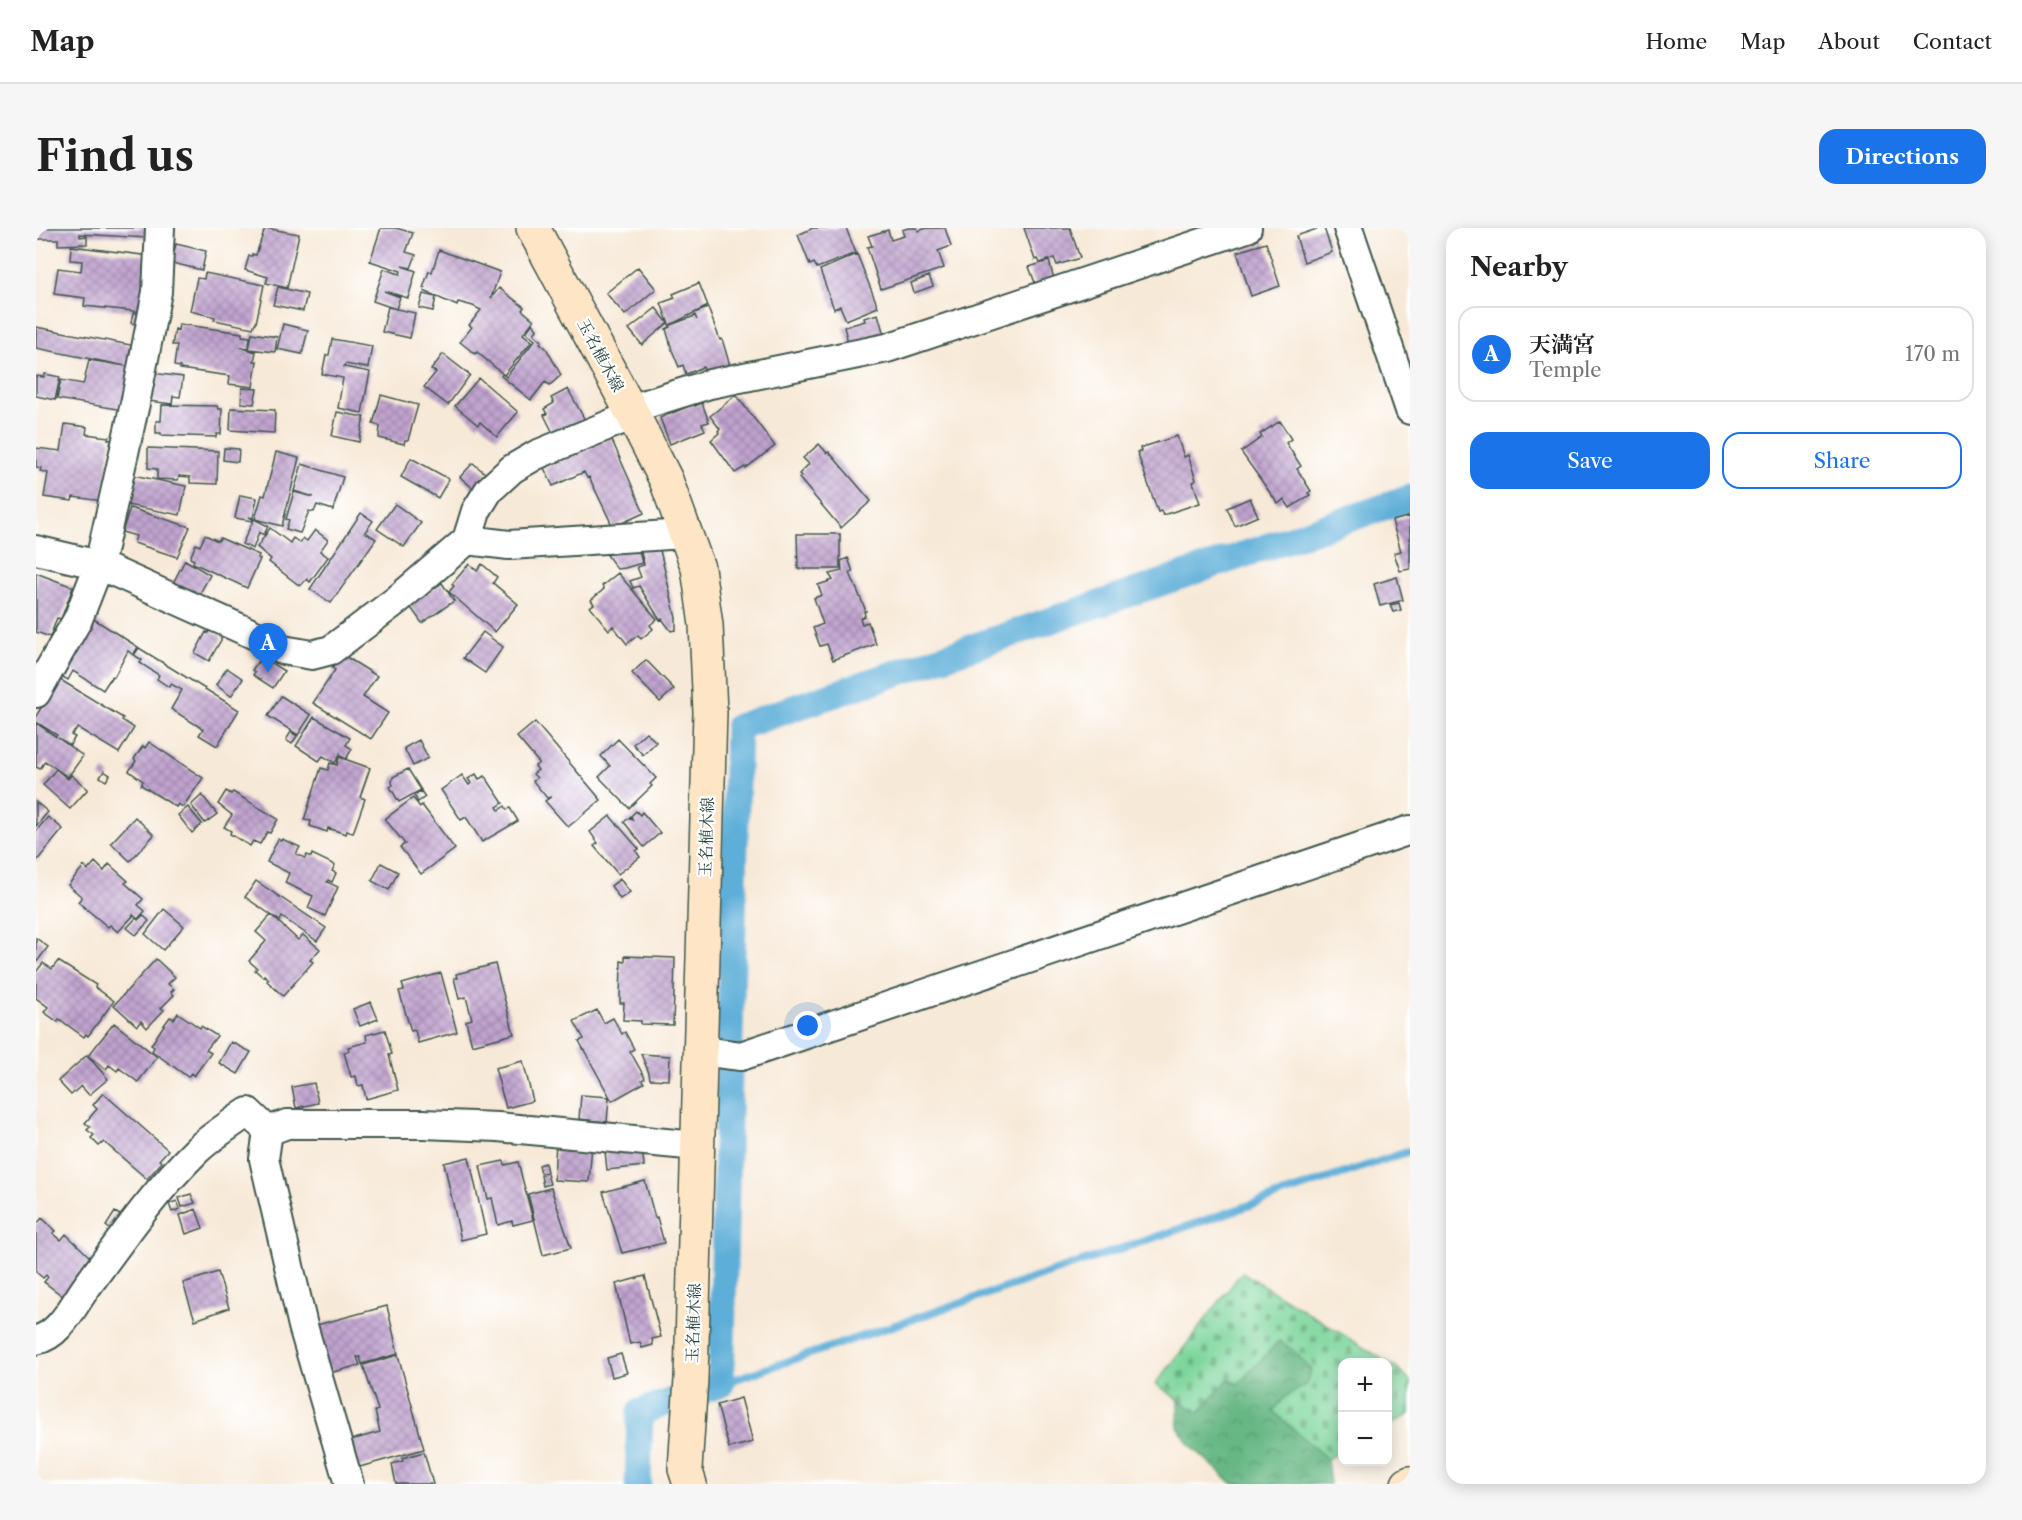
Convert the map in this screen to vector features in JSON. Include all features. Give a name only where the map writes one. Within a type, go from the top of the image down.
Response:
[{"type":"main road","name":"玉名植木線","points":[[533,228],[666,480],[698,568],[706,625],[710,712],[690,1414],[686,1469],[690,1484]]},
{"type":"street","points":[[36,693],[78,619],[99,565],[157,292],[160,228]]},
{"type":"street","points":[[36,550],[99,565],[266,640],[283,650],[312,655],[331,650],[397,600],[467,540],[476,511],[489,490],[512,469],[536,455],[631,412],[710,384],[887,348],[1248,228]]},
{"type":"street","points":[[1348,228],[1410,410]]},
{"type":"street","points":[[467,540],[509,545],[685,534]]},
{"type":"street","points":[[700,1051],[741,1056],[1410,830]]},
{"type":"street","points":[[36,1340],[43,1339],[57,1328],[137,1220],[199,1148],[248,1112],[268,1131]]},
{"type":"street","points":[[268,1131],[287,1124],[423,1124],[498,1127],[697,1146]]},
{"type":"street","points":[[268,1131],[264,1159],[303,1326],[349,1484]]},
{"type":"green space","points":[[1242,1272],[1381,1358],[1338,1358],[1338,1452],[1327,1459],[1273,1411],[1285,1397],[1307,1384],[1311,1370],[1293,1350],[1279,1341],[1238,1384],[1229,1379],[1198,1413],[1156,1384]]},
{"type":"green space","points":[[1279,1341],[1293,1350],[1311,1370],[1307,1384],[1285,1397],[1273,1411],[1327,1459],[1330,1484],[1233,1484],[1189,1444],[1178,1427],[1179,1399],[1199,1413],[1229,1379],[1238,1384]]},
{"type":"green space","points":[[1392,1366],[1410,1381],[1410,1414],[1392,1424]]},
{"type":"building","points":[[36,228],[148,228],[148,238],[80,234],[80,237],[87,236],[87,244],[58,245],[58,239],[36,239]]},
{"type":"building","points":[[265,228],[299,234],[287,288],[266,283],[268,277],[245,270],[249,256],[256,255]]},
{"type":"building","points":[[381,228],[396,228],[413,233],[406,252],[416,255],[411,268],[402,266],[416,271],[408,298],[384,291],[400,297],[396,309],[373,301],[384,269],[400,274],[401,271],[370,261]]},
{"type":"building","points":[[813,228],[846,228],[856,253],[817,268],[814,263],[810,265],[798,235]]},
{"type":"building","points":[[917,228],[918,231],[927,228],[945,228],[951,246],[938,251],[944,268],[881,289],[867,247],[872,246],[868,236],[888,230],[891,240],[904,236],[902,230]]},
{"type":"building","points":[[1024,228],[1070,228],[1080,258],[1057,265],[1054,258],[1040,263],[1038,259],[1035,260]]},
{"type":"building","points":[[1324,228],[1332,252],[1304,262],[1296,236]]},
{"type":"building","points":[[1266,243],[1280,286],[1251,296],[1237,252]]},
{"type":"building","points":[[176,244],[206,251],[202,270],[172,263]]},
{"type":"building","points":[[71,246],[150,256],[143,312],[84,306],[85,298],[54,294],[58,268],[81,271],[82,261],[70,260]]},
{"type":"building","points":[[439,250],[500,272],[491,298],[499,288],[524,307],[522,310],[534,320],[523,334],[532,341],[504,375],[477,352],[475,354],[460,342],[472,327],[469,325],[481,310],[458,302],[457,306],[424,291],[429,271],[432,272]]},
{"type":"building","points":[[857,254],[878,307],[846,320],[840,306],[834,309],[820,270]]},
{"type":"building","points":[[1049,261],[1054,279],[1036,285],[1029,267]]},
{"type":"building","points":[[638,267],[656,289],[625,315],[606,293]]},
{"type":"building","points":[[205,273],[264,285],[253,328],[214,320],[215,317],[190,311],[197,278],[204,279]]},
{"type":"building","points":[[929,276],[933,286],[914,293],[911,283]]},
{"type":"building","points":[[699,283],[708,306],[694,313],[708,308],[720,340],[722,339],[731,369],[706,374],[703,367],[686,374],[683,365],[679,367],[666,329],[670,327],[661,303],[675,298],[673,294]],"holes":[[[694,313],[697,320],[695,316],[670,325]]]},
{"type":"building","points":[[278,287],[307,294],[303,311],[273,305]]},
{"type":"building","points":[[423,294],[436,297],[433,311],[419,308]]},
{"type":"building","points":[[388,307],[415,313],[410,338],[382,332]]},
{"type":"building","points":[[656,308],[668,323],[642,345],[629,329]]},
{"type":"building","points":[[133,313],[142,314],[140,324],[131,323]]},
{"type":"building","points":[[878,314],[884,335],[849,346],[844,327],[865,321],[864,318]]},
{"type":"building","points":[[533,323],[537,330],[534,334],[542,341],[540,343],[546,348],[561,375],[550,385],[545,382],[531,400],[501,376],[502,374],[506,377],[535,340],[526,332]]},
{"type":"building","points":[[179,324],[242,333],[242,336],[250,337],[249,348],[240,347],[256,352],[253,387],[229,384],[230,376],[180,369],[174,366],[177,345],[172,345],[175,329],[178,330]]},
{"type":"building","points":[[283,324],[308,330],[302,354],[277,349]]},
{"type":"building","points":[[36,327],[136,346],[123,410],[57,399],[61,380],[83,384],[89,360],[126,366],[36,348]]},
{"type":"building","points":[[252,333],[277,337],[275,352],[249,349]]},
{"type":"building","points":[[332,339],[372,346],[368,368],[345,364],[344,367],[370,372],[362,413],[338,408],[343,378],[322,374]]},
{"type":"building","points":[[443,354],[470,375],[448,405],[424,387],[436,372],[431,370]]},
{"type":"building","points":[[152,373],[183,377],[180,397],[173,396],[172,404],[149,401]]},
{"type":"building","points":[[45,374],[60,377],[55,400],[36,396],[36,376],[44,377]]},
{"type":"building","points":[[479,378],[518,412],[497,437],[480,422],[478,425],[455,406]]},
{"type":"building","points":[[242,388],[257,389],[254,404],[241,403]]},
{"type":"building","points":[[568,389],[586,422],[557,441],[544,415],[547,414],[544,409],[554,403],[551,398]]},
{"type":"building","points":[[381,395],[418,405],[408,440],[405,440],[404,444],[379,438],[380,426],[373,424]]},
{"type":"building","points":[[736,395],[775,446],[746,468],[735,473],[711,440],[720,429],[710,416]]},
{"type":"building","points":[[702,403],[709,422],[702,424],[705,430],[670,444],[660,418]]},
{"type":"building","points":[[162,405],[217,406],[218,409],[222,409],[221,434],[217,434],[216,437],[156,433],[156,421],[161,421]]},
{"type":"building","points":[[231,408],[275,410],[274,433],[230,430]]},
{"type":"building","points":[[337,412],[364,417],[359,442],[332,436]]},
{"type":"building","points":[[1280,421],[1291,439],[1286,443],[1301,466],[1297,469],[1311,491],[1308,493],[1310,495],[1290,508],[1284,499],[1278,504],[1241,452],[1262,437],[1260,434]]},
{"type":"building","points":[[65,424],[87,427],[86,434],[109,437],[108,439],[111,440],[103,501],[73,497],[72,501],[44,497],[48,473],[36,467],[36,448],[61,451]]},
{"type":"building","points":[[1177,436],[1184,457],[1188,455],[1200,503],[1163,515],[1161,511],[1158,512],[1137,452],[1141,451],[1140,448]]},
{"type":"building","points":[[611,438],[644,513],[613,527],[589,477],[587,478],[584,472],[553,486],[544,468]]},
{"type":"building","points":[[819,444],[827,453],[829,452],[871,501],[841,528],[799,478],[801,476],[799,474],[809,464],[803,458]]},
{"type":"building","points":[[148,448],[218,451],[217,484],[190,483],[190,477],[179,476],[178,480],[157,479],[157,469],[148,468]]},
{"type":"building","points":[[224,448],[239,449],[238,462],[223,460]]},
{"type":"building","points":[[276,452],[299,458],[282,526],[255,519],[262,495],[265,496]]},
{"type":"building","points":[[411,458],[449,479],[438,498],[401,477]]},
{"type":"building","points":[[473,463],[486,474],[474,489],[460,477]]},
{"type":"building","points":[[302,464],[343,477],[333,510],[317,505],[314,512],[309,511],[300,533],[286,529],[289,520],[286,519],[294,492],[314,497],[294,491]]},
{"type":"building","points":[[133,475],[186,486],[180,515],[127,505]]},
{"type":"building","points":[[240,495],[257,498],[253,518],[249,517],[253,519],[252,521],[235,518]]},
{"type":"building","points":[[1250,498],[1258,516],[1235,526],[1227,508]]},
{"type":"building","points":[[395,504],[421,523],[404,547],[377,529]]},
{"type":"building","points":[[130,508],[190,527],[177,557],[134,543],[136,536],[122,532]]},
{"type":"building","points":[[361,513],[373,521],[365,532],[376,539],[331,603],[310,589]]},
{"type":"building","points":[[1410,516],[1410,569],[1400,571],[1394,553],[1401,551],[1392,521]]},
{"type":"building","points":[[254,519],[268,526],[264,535],[259,532],[253,549],[242,544]]},
{"type":"building","points":[[270,528],[290,543],[293,538],[300,543],[303,538],[307,541],[315,530],[328,540],[320,551],[328,557],[310,582],[307,579],[300,586],[269,562],[271,559],[257,547]]},
{"type":"building","points":[[797,534],[840,534],[840,569],[798,569]]},
{"type":"building","points":[[205,535],[218,541],[220,538],[259,555],[260,559],[247,588],[193,563],[194,560],[190,558],[196,544],[200,546]]},
{"type":"building","points":[[659,546],[676,618],[676,630],[671,631],[662,619],[660,620],[639,586],[633,588],[630,581],[641,577],[637,567],[644,565],[640,548]]},
{"type":"building","points":[[638,547],[642,563],[625,568],[617,569],[607,555]]},
{"type":"building","points":[[848,558],[853,572],[850,573],[866,611],[864,611],[865,616],[860,618],[862,624],[868,622],[876,644],[833,660],[827,644],[820,646],[813,628],[823,624],[814,598],[822,595],[818,585],[833,580],[829,574],[842,571],[841,561]]},
{"type":"building","points":[[185,560],[210,575],[199,595],[191,591],[190,594],[172,585]]},
{"type":"building","points":[[469,564],[477,571],[482,564],[497,577],[493,583],[518,604],[495,632],[449,592],[454,586],[452,584]]},
{"type":"building","points":[[36,573],[73,587],[61,619],[57,618],[50,637],[36,632]]},
{"type":"building","points":[[618,573],[657,619],[650,625],[653,629],[641,639],[638,635],[627,644],[613,626],[609,630],[590,607],[594,604],[591,600],[604,589],[602,586]]},
{"type":"building","points":[[1397,577],[1403,600],[1380,606],[1374,584]]},
{"type":"building","points":[[442,583],[454,601],[422,623],[409,605]]},
{"type":"building","points":[[1399,603],[1401,610],[1393,612],[1390,605]]},
{"type":"building","points":[[89,616],[138,647],[133,655],[128,651],[114,677],[112,676],[103,690],[73,671],[68,680],[58,674]]},
{"type":"building","points":[[210,630],[221,636],[221,640],[209,661],[195,653],[206,632]]},
{"type":"building","points":[[483,632],[503,647],[485,673],[463,658]]},
{"type":"building","points":[[139,648],[239,710],[217,746],[199,735],[203,729],[171,709],[182,690],[171,684],[169,687],[157,679],[159,675],[140,663],[142,660],[134,655]]},
{"type":"building","points":[[343,655],[377,676],[363,697],[388,713],[371,739],[313,703],[335,670],[332,668]]},
{"type":"building","points":[[263,658],[284,671],[273,688],[253,675],[255,672],[252,670]]},
{"type":"building","points":[[646,660],[674,689],[660,702],[632,673]]},
{"type":"building","points":[[227,668],[243,679],[231,696],[216,685]]},
{"type":"building","points":[[59,679],[123,718],[122,720],[134,728],[119,753],[78,728],[71,735],[75,737],[70,745],[58,738],[83,756],[68,777],[45,761],[40,769],[36,767],[36,723],[56,737],[57,735],[36,722],[36,716]]},
{"type":"building","points":[[281,696],[311,715],[298,735],[268,716]]},
{"type":"building","points":[[314,717],[350,738],[346,745],[352,749],[346,759],[340,754],[335,763],[323,756],[319,761],[296,746]]},
{"type":"building","points":[[535,722],[601,800],[568,827],[545,801],[551,797],[547,798],[533,781],[537,778],[533,774],[538,770],[535,766],[539,763],[517,737]]},
{"type":"building","points":[[291,732],[297,736],[292,744],[286,740]]},
{"type":"building","points":[[646,732],[656,742],[643,755],[633,744]]},
{"type":"building","points":[[618,739],[656,778],[650,784],[652,786],[629,808],[599,777],[610,766],[601,756]]},
{"type":"building","points":[[419,740],[428,758],[413,766],[404,748]]},
{"type":"building","points":[[149,742],[203,778],[183,807],[178,804],[176,807],[141,785],[143,781],[129,771],[136,761],[134,759],[143,746],[145,748]]},
{"type":"building","points":[[339,757],[370,768],[360,797],[365,799],[353,833],[347,831],[346,834],[328,828],[327,832],[310,826],[311,821],[304,820],[321,768],[328,770],[330,763],[337,765]]},
{"type":"building","points":[[56,769],[68,779],[71,775],[88,789],[70,809],[43,785]]},
{"type":"building","points":[[408,769],[421,790],[399,802],[390,787],[393,785],[393,777]]},
{"type":"building","points":[[104,771],[110,775],[106,781],[100,777]]},
{"type":"building","points":[[476,774],[479,779],[485,776],[503,803],[497,807],[499,810],[505,806],[507,810],[510,808],[518,821],[482,842],[466,817],[461,820],[441,790],[462,775],[469,785],[471,783],[468,779]]},
{"type":"building","points":[[226,791],[231,794],[233,792],[278,819],[260,844],[253,841],[250,846],[230,834],[231,831],[224,827],[232,815],[218,804]]},
{"type":"building","points":[[421,791],[425,797],[418,802],[414,795]]},
{"type":"building","points":[[202,795],[217,814],[205,823],[191,805]]},
{"type":"building","points":[[413,798],[420,807],[422,805],[455,849],[421,874],[400,847],[405,844],[385,819]]},
{"type":"building","points":[[36,802],[48,812],[36,826]]},
{"type":"building","points":[[188,807],[202,824],[192,833],[178,815]]},
{"type":"building","points":[[636,811],[640,815],[642,812],[660,833],[644,847],[624,822],[630,817],[633,821],[631,816]]},
{"type":"building","points":[[610,816],[639,849],[636,851],[640,857],[618,874],[594,846],[598,843],[590,832]]},
{"type":"building","points":[[48,817],[63,829],[36,862],[36,831]]},
{"type":"building","points":[[135,817],[154,835],[130,861],[111,843]]},
{"type":"building","points":[[278,839],[300,847],[296,854],[305,858],[307,855],[311,857],[312,854],[335,865],[332,871],[336,873],[332,882],[328,880],[327,882],[338,887],[325,916],[308,908],[313,896],[285,883],[289,873],[267,862]]},
{"type":"building","points":[[95,862],[104,871],[109,864],[143,899],[138,905],[145,911],[138,919],[132,914],[133,916],[118,932],[110,925],[108,927],[78,902],[82,897],[68,885],[84,866],[88,870]]},
{"type":"building","points":[[381,863],[398,872],[389,890],[372,881]]},
{"type":"building","points":[[620,879],[630,892],[620,899],[611,886]]},
{"type":"building","points":[[256,881],[326,928],[317,941],[282,917],[280,921],[245,897]]},
{"type":"building","points":[[164,909],[184,926],[163,950],[145,934]]},
{"type":"building","points":[[143,915],[149,921],[136,935],[127,928],[136,918],[138,920]]},
{"type":"building","points":[[271,915],[298,940],[303,935],[320,949],[310,960],[313,962],[283,996],[267,981],[269,979],[255,970],[257,968],[249,961],[266,941],[256,932]]},
{"type":"building","points":[[36,938],[48,947],[36,963]]},
{"type":"building","points":[[625,956],[675,958],[673,1025],[641,1024],[641,1021],[623,1020],[624,1003],[620,1003],[621,961],[625,962]]},
{"type":"building","points":[[156,959],[175,977],[168,984],[174,989],[171,992],[174,995],[161,1008],[164,1010],[147,1028],[141,1021],[137,1026],[114,1005]]},
{"type":"building","points":[[58,961],[96,985],[95,987],[114,1001],[88,1036],[86,1034],[84,1037],[59,1019],[58,1022],[44,1012],[48,1007],[36,998],[36,972],[43,963],[52,969]]},
{"type":"building","points":[[495,964],[514,1034],[472,1045],[466,1021],[472,1019],[466,997],[459,999],[454,978],[457,978],[456,974]]},
{"type":"building","points":[[441,973],[457,1032],[418,1043],[415,1030],[411,1031],[399,991],[404,990],[402,984]]},
{"type":"building","points":[[371,1002],[378,1019],[360,1026],[353,1009]]},
{"type":"building","points":[[597,1010],[604,1023],[613,1018],[622,1034],[625,1032],[634,1049],[630,1051],[645,1078],[642,1080],[644,1083],[612,1101],[579,1041],[584,1039],[574,1021]]},
{"type":"building","points":[[178,1013],[217,1036],[206,1050],[211,1053],[194,1076],[191,1073],[188,1077],[152,1051],[154,1047],[151,1045],[162,1028],[170,1017],[174,1019]]},
{"type":"building","points":[[114,1023],[157,1057],[138,1082],[119,1068],[117,1071],[109,1065],[106,1069],[88,1056]]},
{"type":"building","points":[[385,1030],[398,1090],[366,1099],[363,1085],[358,1086],[356,1076],[351,1077],[344,1052],[349,1051],[348,1047],[367,1042],[366,1035]]},
{"type":"building","points":[[231,1042],[251,1052],[238,1074],[219,1063]]},
{"type":"building","points":[[641,1054],[670,1056],[669,1080],[650,1079]]},
{"type":"building","points":[[87,1055],[108,1079],[89,1095],[81,1086],[71,1095],[58,1081]]},
{"type":"building","points":[[523,1061],[533,1101],[506,1108],[495,1068]]},
{"type":"building","points":[[314,1083],[318,1103],[296,1108],[292,1087]]},
{"type":"building","points":[[103,1093],[168,1150],[159,1160],[162,1162],[147,1179],[104,1142],[99,1146],[91,1138],[94,1135],[87,1130],[90,1127],[85,1123],[97,1109],[93,1105]]},
{"type":"building","points":[[581,1095],[609,1097],[607,1122],[579,1119]]},
{"type":"building","points":[[556,1141],[592,1144],[589,1182],[554,1180]]},
{"type":"building","points":[[642,1147],[644,1166],[607,1170],[605,1151]]},
{"type":"building","points":[[469,1157],[486,1234],[461,1240],[444,1163]]},
{"type":"building","points":[[504,1161],[505,1165],[518,1162],[533,1220],[513,1225],[512,1221],[498,1225],[492,1198],[488,1199],[480,1166]]},
{"type":"building","points":[[545,1163],[547,1172],[541,1173],[539,1165]]},
{"type":"building","points":[[547,1174],[550,1184],[543,1186],[541,1175]]},
{"type":"building","points":[[645,1181],[664,1243],[622,1253],[603,1192]]},
{"type":"building","points":[[551,1188],[571,1248],[543,1255],[528,1194]]},
{"type":"building","points":[[191,1194],[195,1203],[182,1207],[179,1198]]},
{"type":"building","points":[[177,1201],[180,1209],[172,1212],[169,1204]]},
{"type":"building","points":[[196,1209],[203,1228],[186,1234],[180,1215]]},
{"type":"building","points":[[115,1212],[123,1217],[114,1232],[106,1226]]},
{"type":"building","points":[[42,1218],[56,1231],[53,1233],[61,1240],[66,1234],[94,1261],[64,1297],[44,1282],[48,1277],[46,1275],[43,1278],[36,1272],[36,1225]]},
{"type":"building","points":[[218,1272],[229,1308],[195,1320],[183,1283]]},
{"type":"building","points":[[645,1276],[661,1337],[652,1339],[653,1345],[642,1348],[640,1342],[630,1344],[616,1284]]},
{"type":"building","points":[[387,1306],[398,1354],[362,1364],[360,1357],[357,1357],[360,1365],[326,1374],[313,1326]]},
{"type":"building","points":[[621,1354],[627,1373],[612,1377],[607,1358]]},
{"type":"building","points":[[398,1355],[424,1449],[356,1468],[344,1442],[380,1432],[375,1411],[378,1410],[363,1365]]},
{"type":"building","points":[[741,1398],[753,1442],[729,1448],[717,1405]]},
{"type":"building","points":[[424,1452],[433,1484],[396,1484],[392,1464],[403,1461],[402,1458]]},
{"type":"waterway","points":[[638,1484],[640,1412],[721,1384],[738,727],[1410,498]]},
{"type":"waterway","points":[[721,1384],[1410,1151]]},
{"type":"place","name":"天満宮","points":[[268,673]]}]
